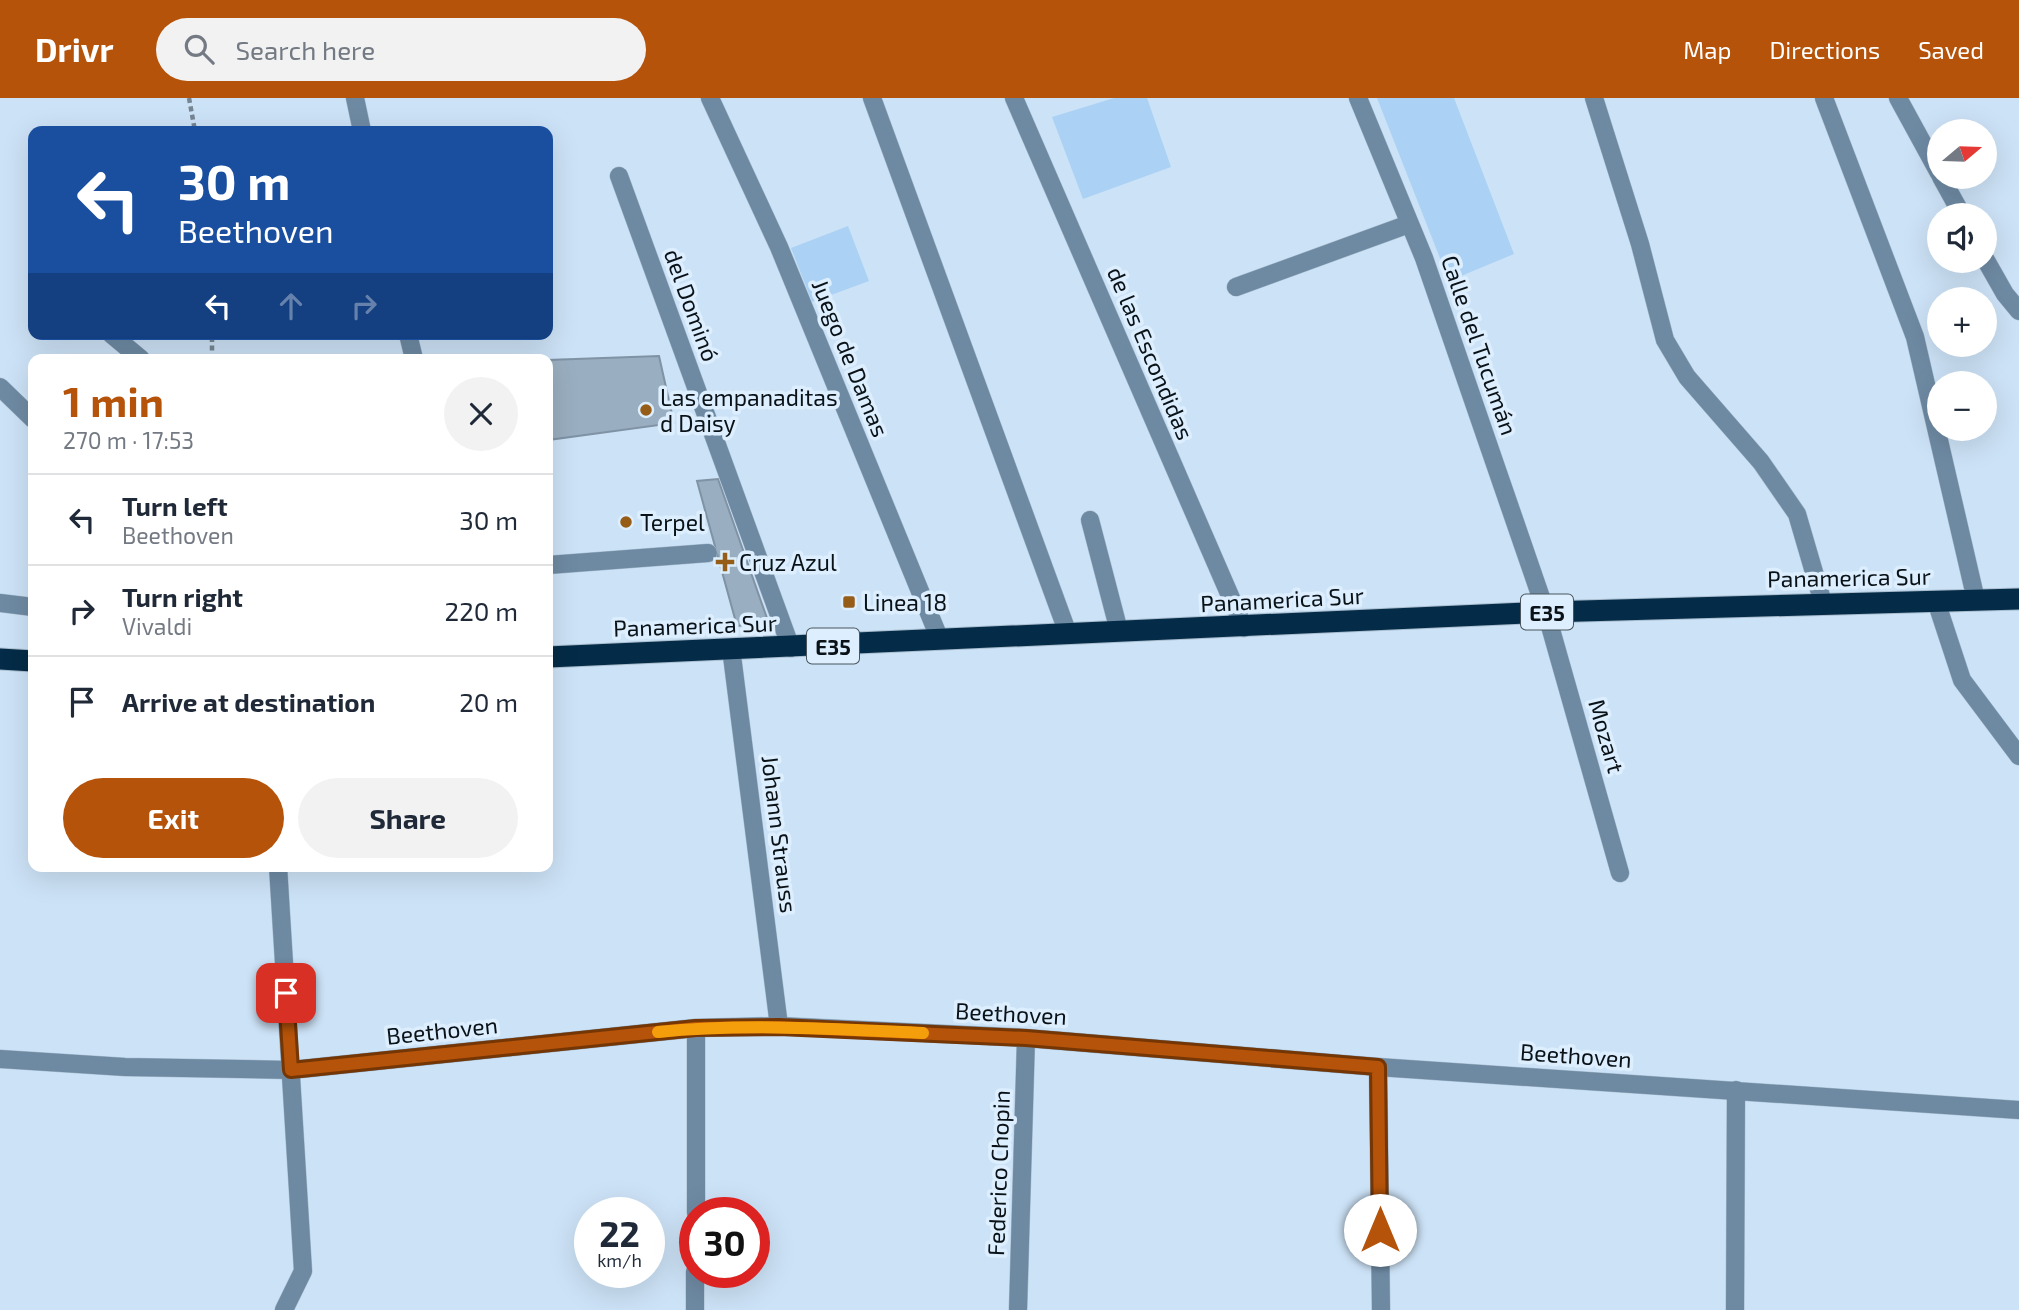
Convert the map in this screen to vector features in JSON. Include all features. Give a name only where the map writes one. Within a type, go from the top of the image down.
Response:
[{"type":"highway","name":"Panamerica Sur","points":[[553,657],[731,648],[791,648],[1067,631],[1244,628],[1546,612],[2019,599]]},
{"type":"highway","points":[[0,659],[28,661]]},
{"type":"street","points":[[355,98],[361,126]]},
{"type":"street","name":"Juego de Damas","points":[[710,98],[779,247],[940,640]]},
{"type":"street","points":[[872,98],[1067,631]]},
{"type":"street","name":"de las Escondidas","points":[[1014,98],[1244,628]]},
{"type":"street","name":"Calle del Tucumán","points":[[1357,98],[1409,224],[1546,612]]},
{"type":"street","points":[[1594,98],[1640,244],[1665,340],[1687,377],[1761,462],[1797,514],[1823,603]]},
{"type":"street","points":[[1824,98],[1915,337],[1976,600]]},
{"type":"street","points":[[1898,98],[1927,151]]},
{"type":"street","name":"del Dominó","points":[[619,177],[791,648]]},
{"type":"street","points":[[1236,287],[1409,224]]},
{"type":"street","points":[[1993,273],[2019,311]]},
{"type":"street","points":[[118,340],[135,354]]},
{"type":"street","points":[[0,387],[28,414]]},
{"type":"street","points":[[1090,520],[1119,631]]},
{"type":"street","points":[[553,565],[708,553]]},
{"type":"street","points":[[1936,601],[1962,680],[2019,756]]},
{"type":"street","points":[[0,603],[28,606]]},
{"type":"street","name":"Mozart","points":[[1546,612],[1620,873]]},
{"type":"street","name":"Johann Strauss","points":[[731,648],[779,1027]]},
{"type":"street","points":[[278,872],[303,1271],[284,1310]]},
{"type":"street","name":"Beethoven","points":[[0,1059],[125,1067],[291,1070],[696,1028],[779,1027],[1026,1038],[1378,1067],[2019,1110]]},
{"type":"street","points":[[695,1197],[696,1028]]},
{"type":"street","name":"Federico Chopin","points":[[1018,1310],[1026,1038]]},
{"type":"street","points":[[1378,1067],[1381,1310]]},
{"type":"street","points":[[1735,1310],[1737,1090]]},
{"type":"street","points":[[695,1288],[695,1310]]},
{"type":"path","points":[[189,98],[194,126]]},
{"type":"shaded area","points":[[1114,98],[1147,98],[1171,167],[1083,199],[1052,117]]},
{"type":"shaded area","points":[[1377,98],[1454,98],[1514,254],[1449,281]]},
{"type":"shaded area","points":[[848,226],[869,281],[812,302],[791,248]]},
{"type":"building","points":[[659,356],[674,423],[553,439],[553,360]]},
{"type":"building","points":[[718,479],[768,621],[737,626],[697,481]]},
{"type":"slow traffic","points":[[658,1032],[696,1028],[779,1027],[923,1033]]},
{"type":"place","name":"Las empanaditas d Daisy","points":[[646,410]]},
{"type":"place","name":"Terpel","points":[[626,522]]},
{"type":"place","name":"Cruz Azul","points":[[725,562]]},
{"type":"place","name":"Linea 18","points":[[849,602]]},
{"type":"route","points":[[286,993],[291,1070],[696,1028],[779,1027],[1026,1038],[1378,1067],[1380,1230]]}]
